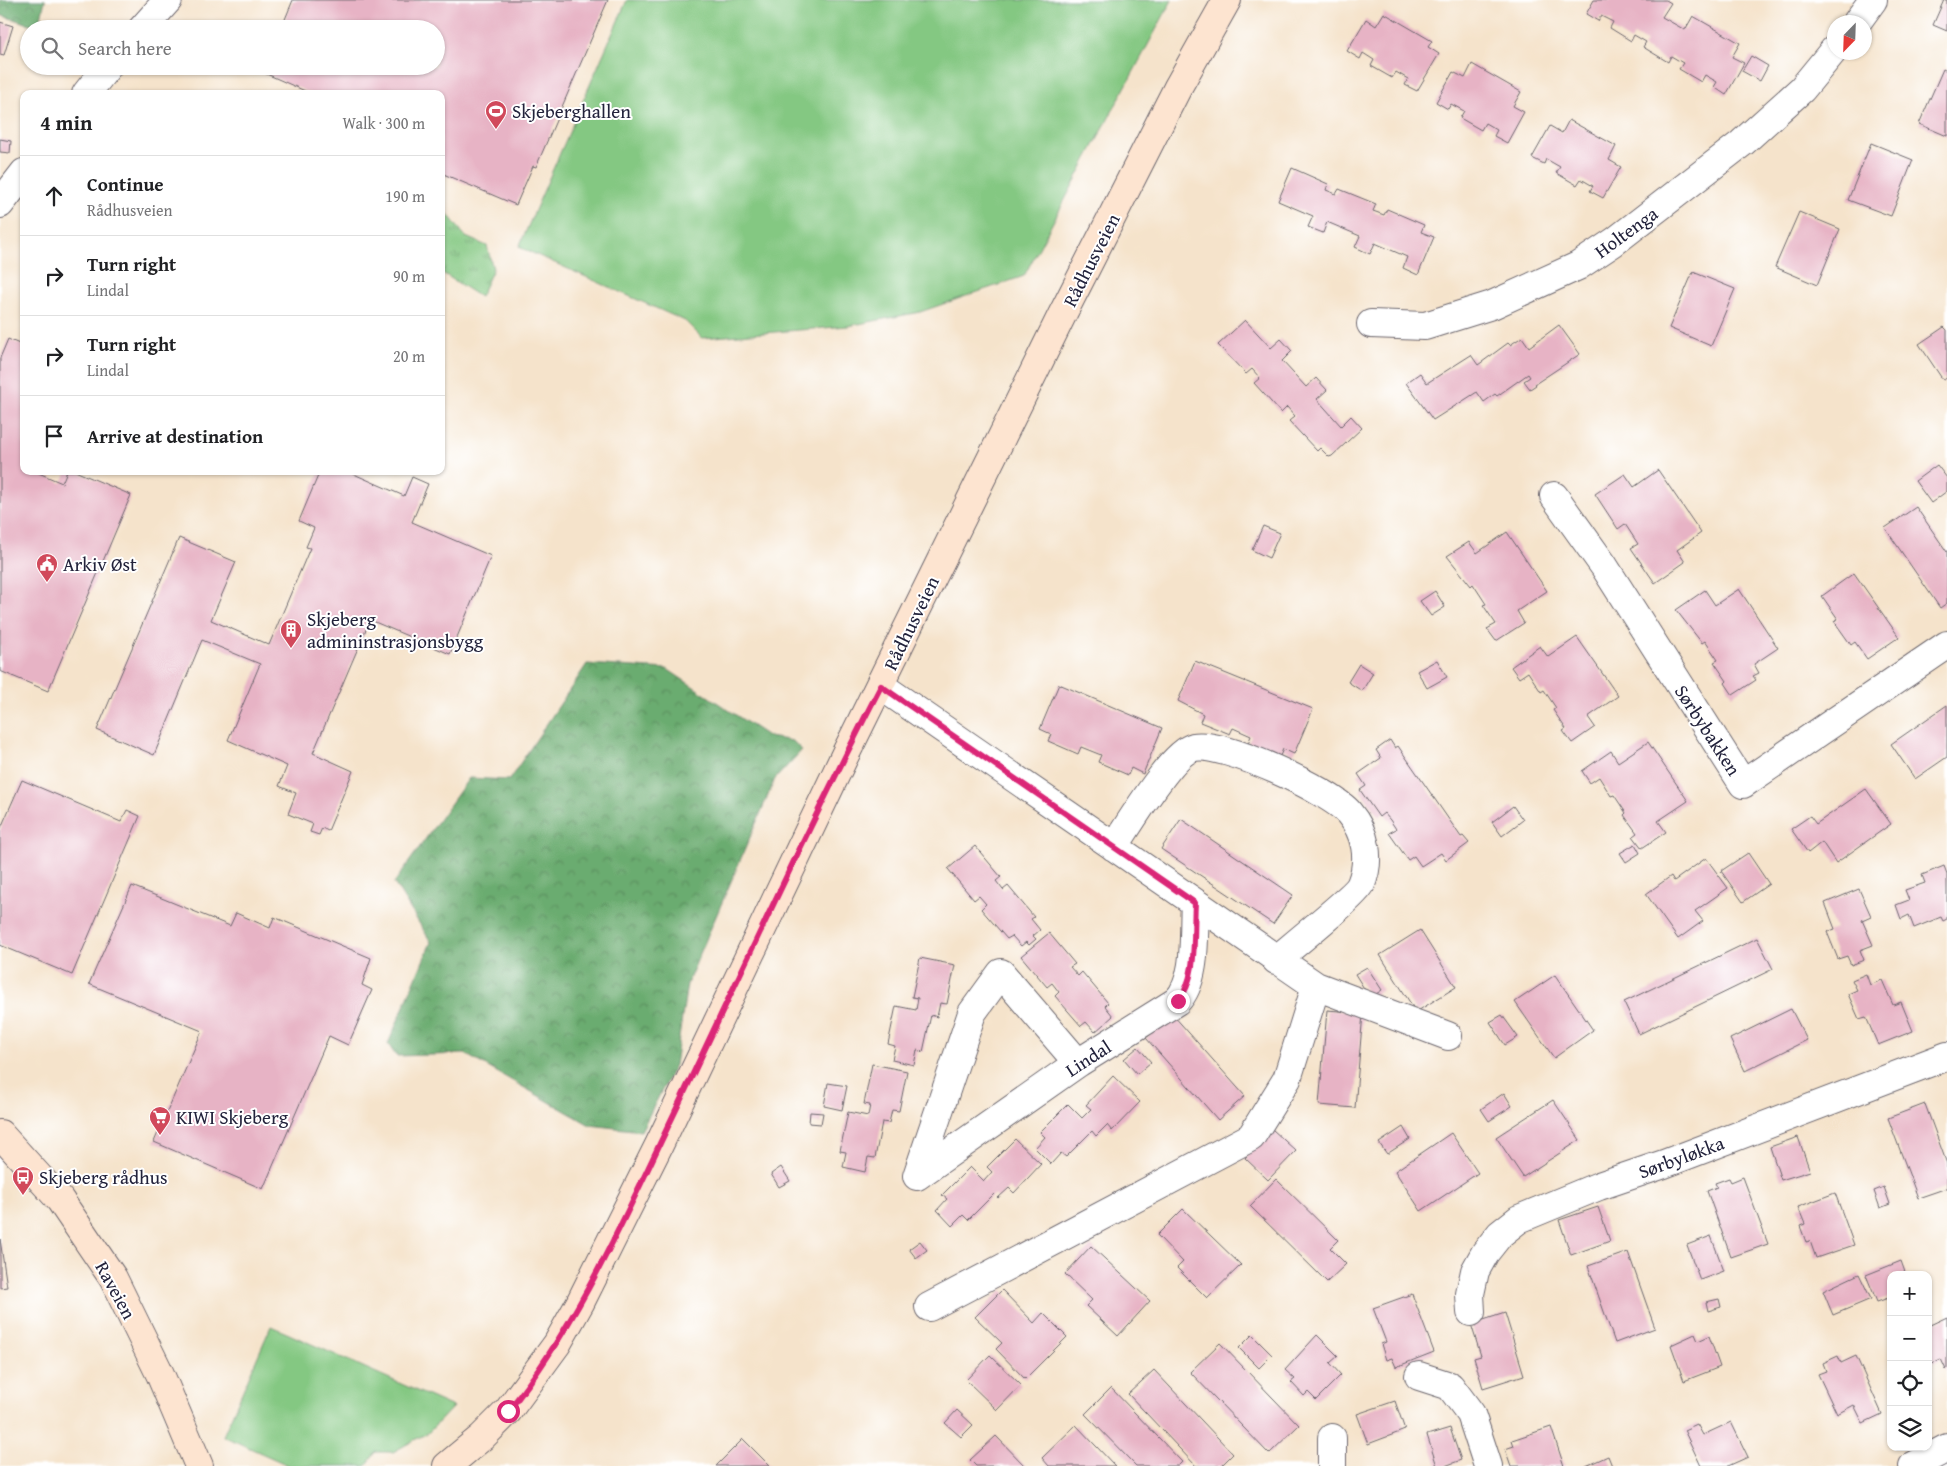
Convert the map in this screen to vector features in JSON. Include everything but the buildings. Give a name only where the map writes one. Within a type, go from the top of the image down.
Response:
[{"type":"street","points":[[150,20],[168,0]]},
{"type":"street","name":"Rådhusveien","points":[[448,1466],[482,1437],[508,1411],[557,1344],[575,1311],[659,1145],[845,755],[881,686],[1062,315],[1178,87],[1227,0]]},
{"type":"street","points":[[1862,15],[1873,0]]},
{"type":"street","name":"Holtenga","points":[[1371,324],[1425,326],[1492,306],[1578,266],[1614,242],[1742,143],[1802,89],[1827,59]]},
{"type":"street","points":[[89,90],[101,75]]},
{"type":"street","points":[[0,204],[20,178]]},
{"type":"street","name":"Sørbybakken","points":[[1554,496],[1604,566],[1743,784],[1947,645]]},
{"type":"street","points":[[881,686],[1316,986],[1448,1036]]},
{"type":"street","points":[[1114,847],[1178,757],[1194,747],[1220,749],[1247,757],[1326,796],[1348,812],[1362,832],[1366,848],[1366,866],[1360,886],[1276,960]]},
{"type":"street","name":"Lindal","points":[[1078,1063],[1001,973],[972,1013],[918,1176],[1078,1063],[1178,1001],[1186,992],[1191,979],[1195,903]]},
{"type":"street","points":[[929,1307],[1251,1137],[1288,1079],[1316,986]]},
{"type":"street","name":"Sørbyløkka","points":[[1471,1312],[1470,1294],[1475,1271],[1485,1252],[1500,1234],[1519,1219],[1599,1186],[1664,1164],[1947,1056]]},
{"type":"street","name":"Raveien","points":[[0,1134],[60,1200],[112,1278],[160,1374],[199,1466]]},
{"type":"street","points":[[1420,1376],[1450,1386],[1471,1414],[1488,1466]]},
{"type":"street","points":[[1332,1438],[1332,1466]]},
{"type":"street","points":[[1913,1466],[1947,1448]]},
{"type":"green space","points":[[0,0],[45,0],[41,20],[20,21],[0,15]]},
{"type":"green space","points":[[627,0],[1172,0],[1024,276],[920,312],[848,326],[702,338],[685,321],[519,247]]},
{"type":"green space","points":[[445,211],[466,237],[487,246],[493,269],[480,297],[445,275]]},
{"type":"green space","points":[[587,664],[667,669],[769,737],[793,741],[802,750],[775,779],[687,984],[675,1065],[641,1131],[590,1125],[465,1054],[396,1056],[388,1044],[431,942],[394,883],[469,778],[509,780]]},
{"type":"green space","points":[[271,1326],[453,1407],[429,1432],[393,1452],[376,1452],[366,1466],[290,1466],[223,1436]]},
{"type":"place","name":"Skjeberghallen","points":[[496,130]]},
{"type":"place","name":"Arkiv Øst","points":[[47,583]]},
{"type":"place","name":"Skjeberg admininstrasjonsbygg","points":[[291,649]]},
{"type":"place","name":"KIWI Skjeberg","points":[[160,1136]]},
{"type":"place","name":"Skjeberg rådhus","points":[[23,1196]]},
{"type":"route","points":[[508,1411],[557,1344],[580,1303],[659,1145],[845,755],[881,686],[1195,903],[1191,979],[1186,992],[1178,1001]]}]
